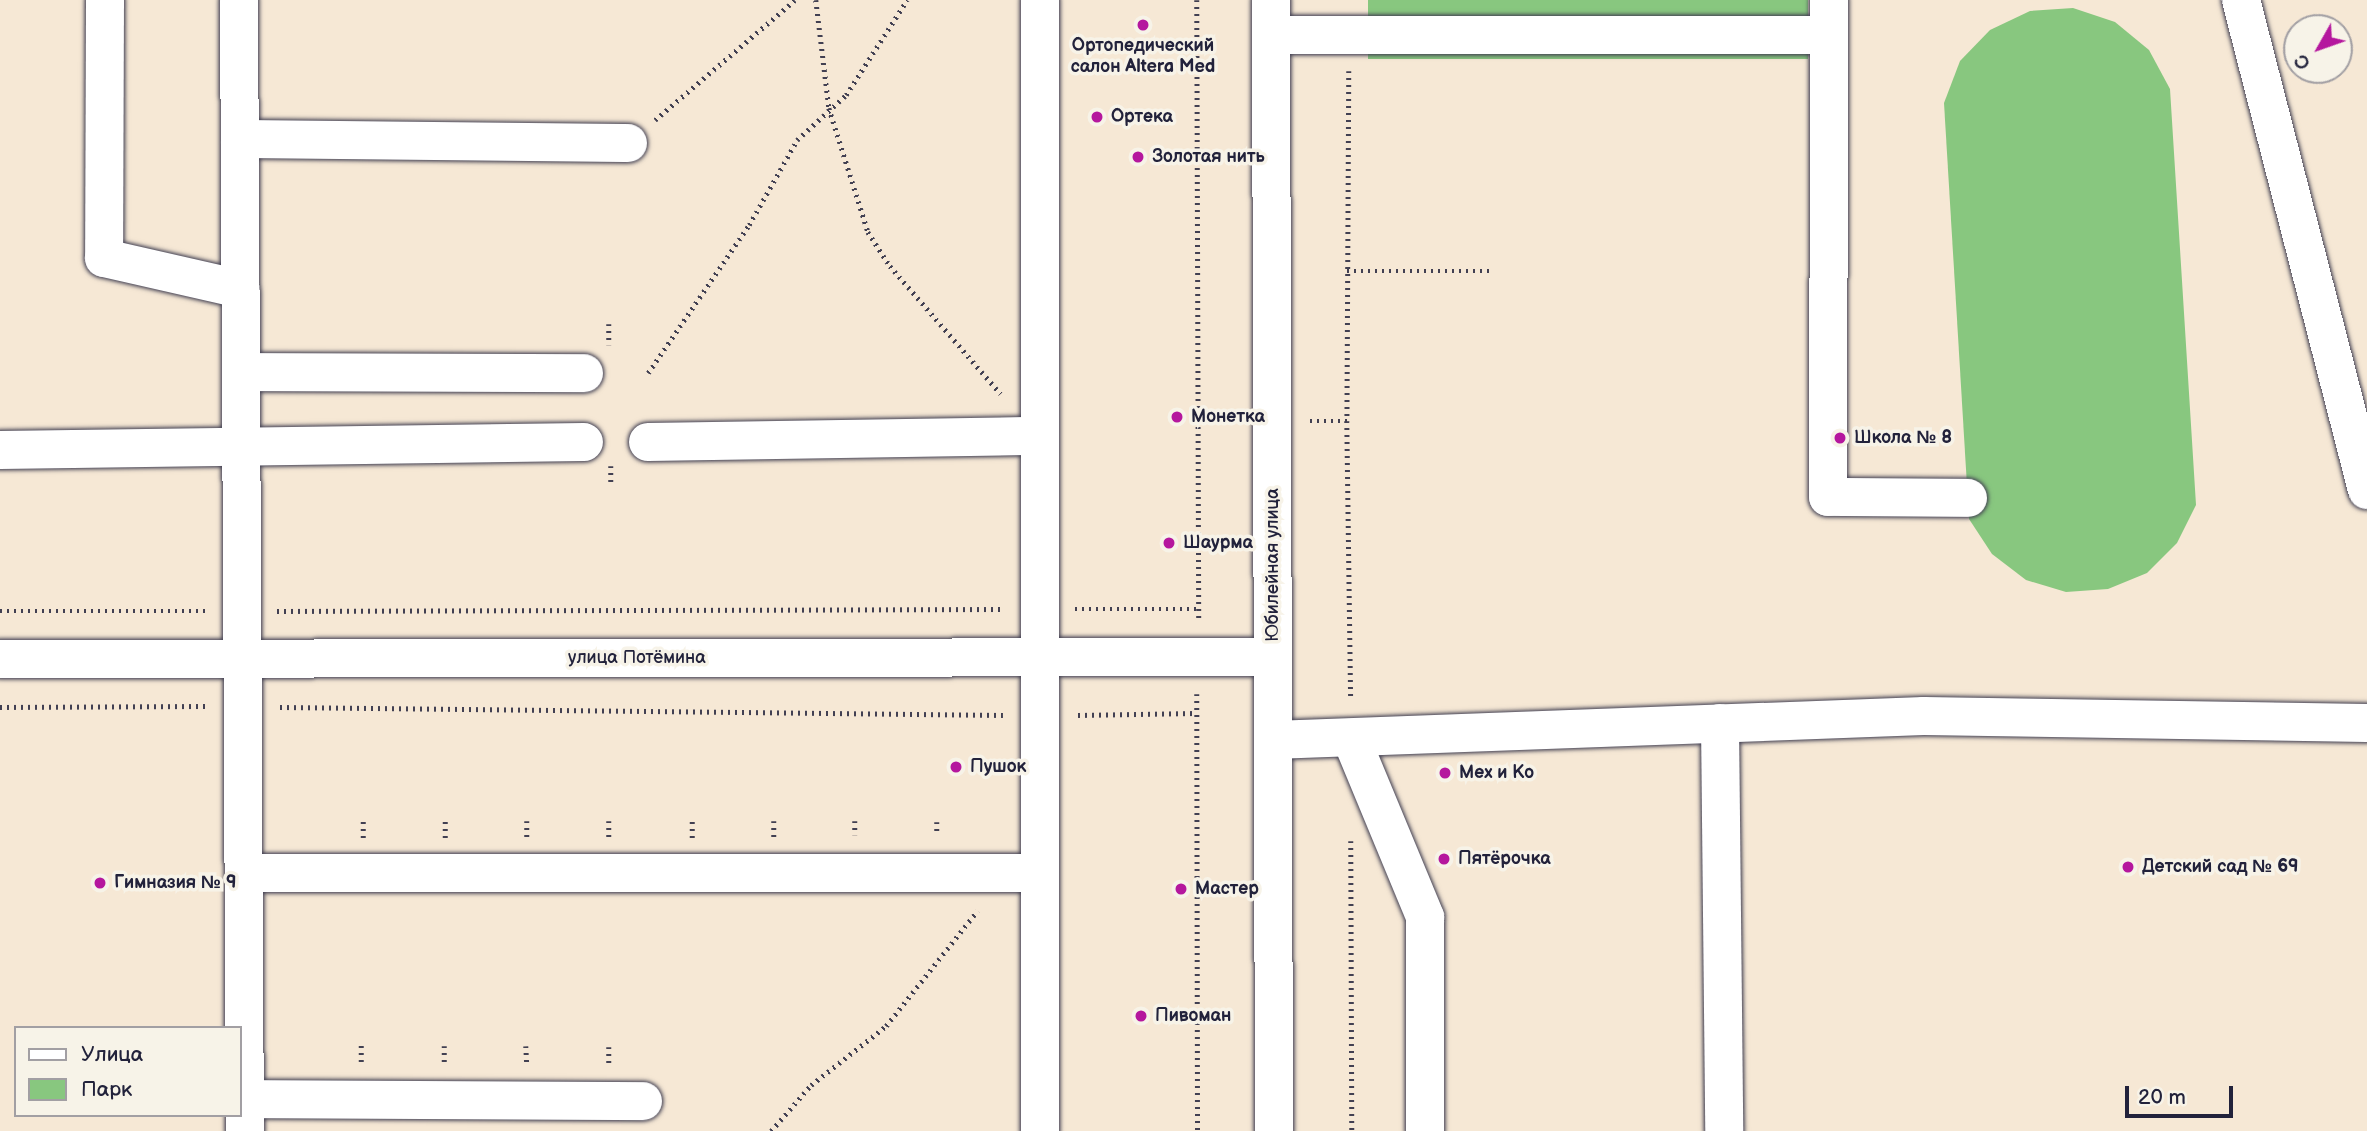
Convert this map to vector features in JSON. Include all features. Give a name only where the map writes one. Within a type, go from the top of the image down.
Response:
[{"type":"street","points":[[105,0],[104,258],[241,289]]},
{"type":"street","points":[[239,0],[245,1115],[643,1101]]},
{"type":"street","points":[[1040,0],[1041,715],[1024,873],[1040,1131]]},
{"type":"street","points":[[2241,0],[2367,491]]},
{"type":"street","points":[[1272,18],[1350,35],[1829,18],[1828,497],[1968,498]]},
{"type":"street","name":"Юбилейная улица","points":[[1272,18],[1274,1131]]},
{"type":"street","points":[[240,139],[628,144]]},
{"type":"street","points":[[241,372],[584,373]]},
{"type":"street","points":[[648,442],[1039,436]]},
{"type":"street","points":[[0,450],[584,442]]},
{"type":"street","name":"улица Потёмина","points":[[0,659],[1273,657]]},
{"type":"street","points":[[1273,740],[1924,716],[2367,723]]},
{"type":"street","points":[[1720,723],[1724,1131]]},
{"type":"street","points":[[1351,738],[1425,917],[1425,1131]]},
{"type":"street","points":[[244,873],[1024,873]]},
{"type":"path","points":[[628,144],[795,0]]},
{"type":"path","points":[[816,0],[829,108],[868,232],[890,266],[1039,436]]},
{"type":"path","points":[[648,373],[749,225],[797,141],[829,108],[846,96],[907,0]]},
{"type":"path","points":[[1197,0],[1198,1131]]},
{"type":"path","points":[[1350,35],[1347,271],[1351,738]]},
{"type":"path","points":[[1347,271],[1491,271]]},
{"type":"path","points":[[0,611],[1199,609]]},
{"type":"path","points":[[0,707],[243,706],[1041,715],[1196,713]]},
{"type":"path","points":[[1351,833],[1352,1131]]},
{"type":"path","points":[[771,1131],[811,1085],[886,1026],[1024,873]]},
{"type":"green space","points":[[1368,0],[1808,0],[1808,59],[1368,59]]},
{"type":"green space","points":[[2073,8],[2115,22],[2149,50],[2170,89],[2196,505],[2177,543],[2147,573],[2108,589],[2066,592],[2026,580],[1992,554],[1969,519],[1944,103],[1960,61],[1990,30],[2030,11]]},
{"type":"place","name":"Ортопедический салон Altera Med","points":[[1143,25]]},
{"type":"place","name":"Ортека","points":[[1097,117]]},
{"type":"place","name":"Золотая нить","points":[[1138,157]]},
{"type":"place","name":"Монетка","points":[[1177,417]]},
{"type":"place","name":"Школа № 8","points":[[1840,438]]},
{"type":"place","name":"Шаурма","points":[[1169,543]]},
{"type":"place","name":"Пушок","points":[[956,767]]},
{"type":"place","name":"Мех и Ко","points":[[1445,773]]},
{"type":"place","name":"Пятёрочка","points":[[1444,859]]},
{"type":"place","name":"Детский сад № 69","points":[[2128,867]]},
{"type":"place","name":"Гимназия № 9","points":[[100,883]]},
{"type":"place","name":"Мастер","points":[[1181,889]]},
{"type":"place","name":"Пивоман","points":[[1141,1016]]}]
